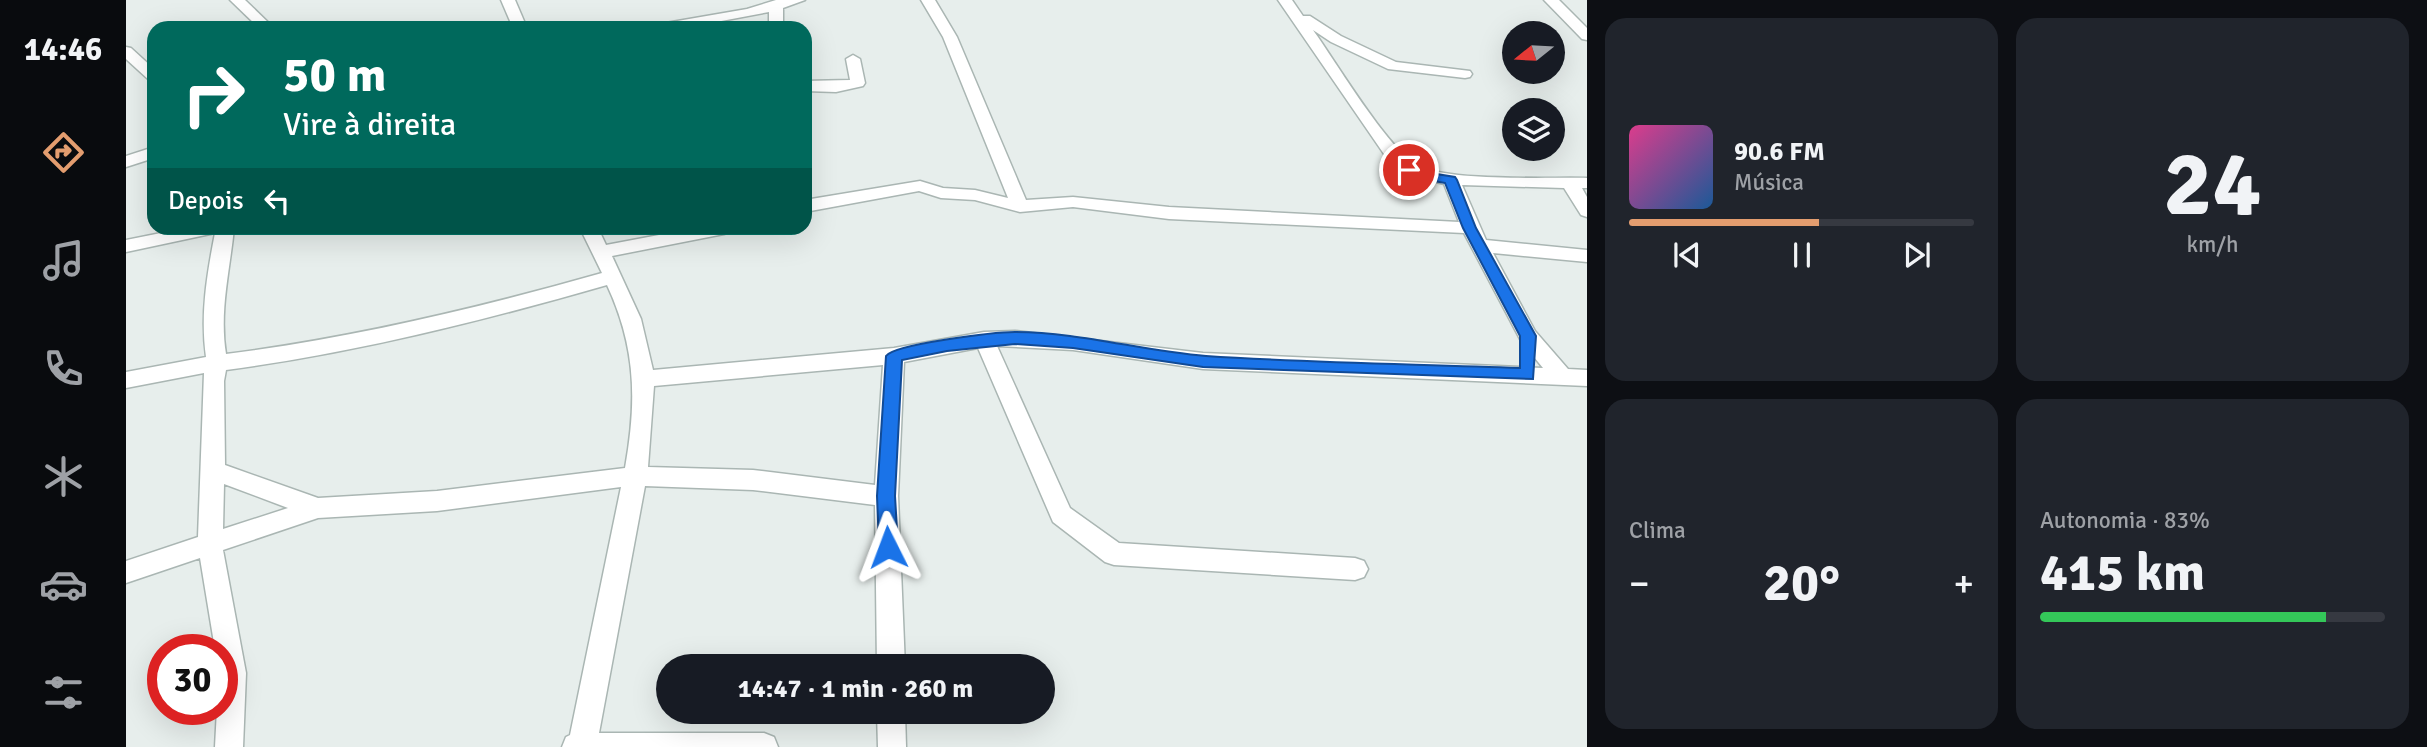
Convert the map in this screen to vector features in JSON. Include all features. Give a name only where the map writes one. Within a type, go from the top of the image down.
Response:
[{"type":"street","points":[[237,0],[260,21]]},
{"type":"street","points":[[508,0],[517,21]]},
{"type":"street","points":[[701,21],[748,13],[798,0]]},
{"type":"street","points":[[928,0],[952,36],[964,74],[1020,206]]},
{"type":"street","points":[[1285,0],[1392,154],[1409,170],[1451,180],[1579,183],[1587,211]]},
{"type":"street","points":[[1551,0],[1587,36]]},
{"type":"street","points":[[776,4],[776,21]]},
{"type":"street","points":[[1296,13],[1336,39],[1393,66],[1465,74]]},
{"type":"street","points":[[126,51],[147,70]]},
{"type":"street","points":[[812,86],[836,87],[858,83],[853,59]]},
{"type":"street","points":[[126,162],[147,154]]},
{"type":"street","points":[[1451,180],[1470,228],[1528,336],[1562,377]]},
{"type":"street","points":[[812,205],[920,186],[941,193],[975,195],[1020,206],[1073,202],[1169,213],[1470,228]]},
{"type":"street","points":[[126,246],[178,235]]},
{"type":"street","points":[[224,235],[216,279],[212,331],[216,364],[213,381],[214,471],[210,545],[232,673],[229,747]]},
{"type":"street","points":[[592,235],[639,346],[644,379],[635,476],[580,747],[764,747]]},
{"type":"street","points":[[600,252],[688,235]]},
{"type":"street","points":[[1482,246],[1587,256]]},
{"type":"street","points":[[126,380],[176,369],[288,354],[503,308],[612,277]]},
{"type":"street","points":[[1527,374],[1528,336]]},
{"type":"street","points":[[644,379],[894,356],[984,340],[1015,338],[1203,361],[1587,378]]},
{"type":"street","points":[[984,340],[1061,515],[1114,554],[1355,569]]},
{"type":"street","points":[[891,654],[886,496],[894,356]]},
{"type":"street","points":[[214,471],[318,508]]},
{"type":"street","points":[[126,572],[318,508],[437,501],[635,476],[753,480],[886,496]]},
{"type":"street","points":[[891,724],[892,747]]},
{"type":"route","points":[[888,547],[886,496],[894,356],[947,345],[1015,338],[1203,361],[1527,374],[1528,336],[1470,228],[1451,180],[1409,170]]}]
